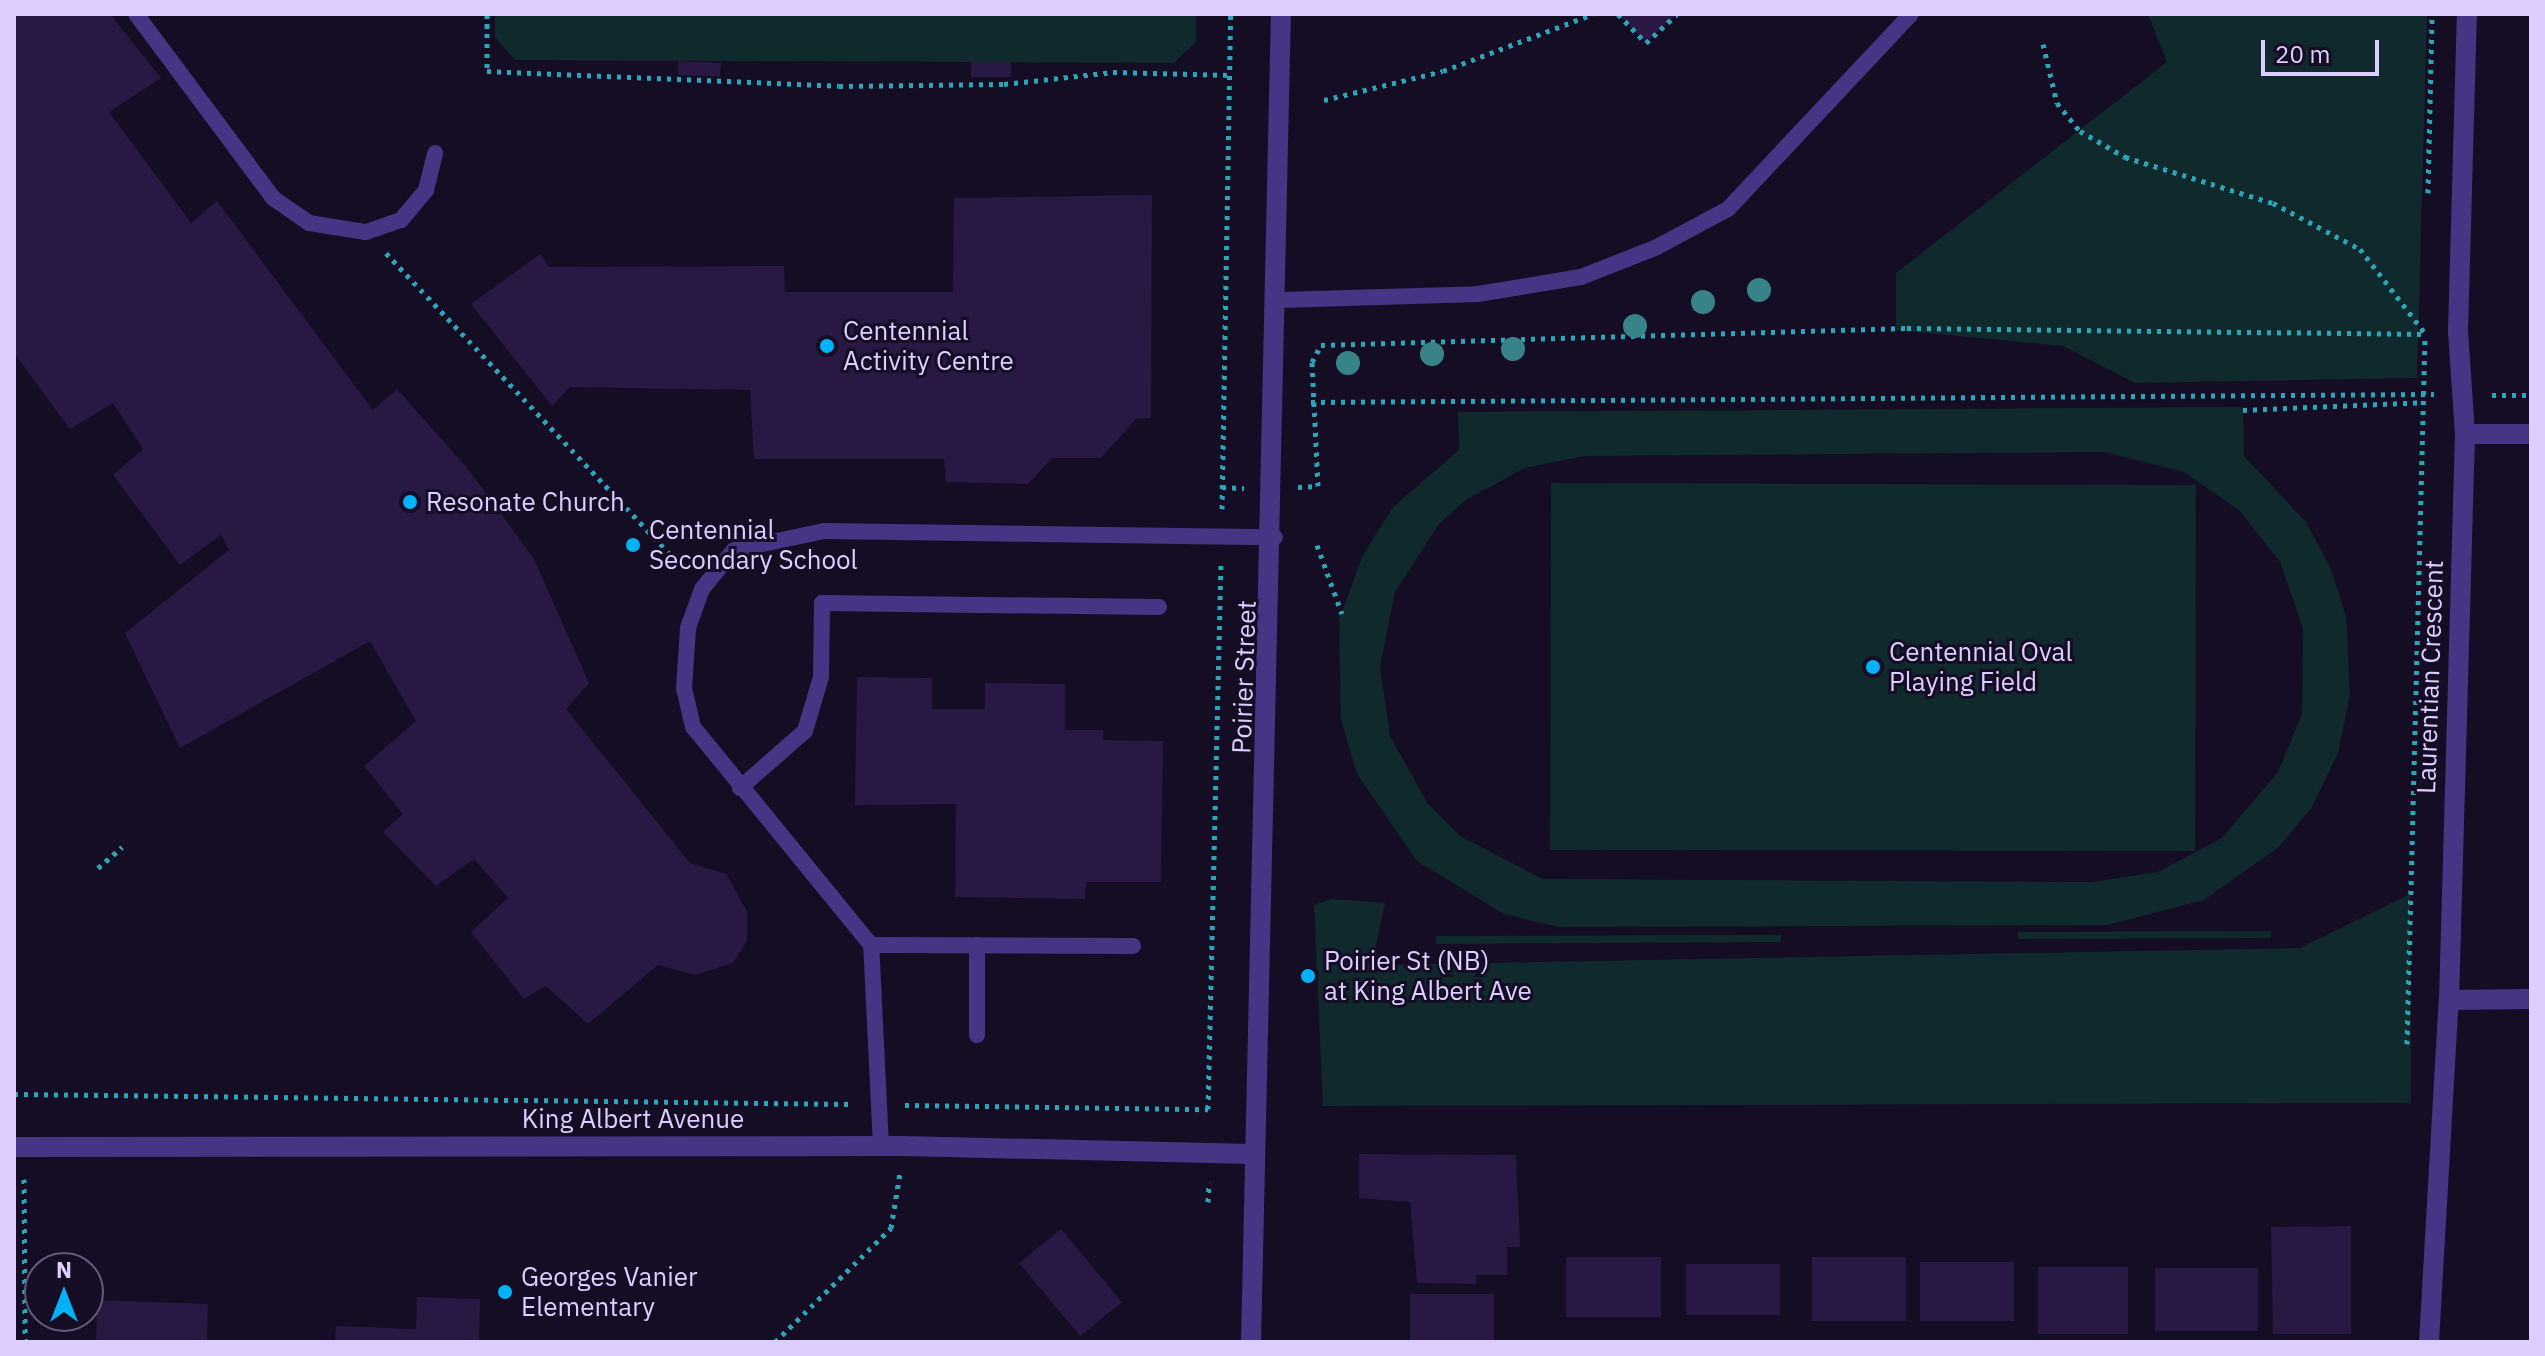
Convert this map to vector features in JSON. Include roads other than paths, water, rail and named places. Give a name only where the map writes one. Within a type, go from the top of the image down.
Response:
[{"type":"street","name":"Poirier Street","points":[[1251,1342],[1253,1154],[1275,537],[1281,14]]},
{"type":"street","name":"Laurentian Crescent","points":[[2429,1342],[2449,1000],[2465,434],[2458,332],[2467,14]]},
{"type":"street","points":[[2465,434],[2531,434]]},
{"type":"street","points":[[2449,1000],[2531,999]]},
{"type":"street","name":"King Albert Avenue","points":[[14,1147],[902,1146],[1253,1154]]},
{"type":"lane","points":[[136,14],[288,213],[328,230],[366,232],[415,207],[435,153]]},
{"type":"lane","points":[[1280,300],[1478,294],[1581,277],[1657,247],[1728,209],[1911,14]]},
{"type":"lane","points":[[881,1146],[871,945],[693,727],[684,689],[688,628],[702,589],[734,550],[824,531],[1275,537]]},
{"type":"lane","points":[[740,788],[805,731],[821,677],[822,603],[1159,607]]},
{"type":"lane","points":[[871,945],[1133,946]]},
{"type":"lane","points":[[977,945],[977,1035]]},
{"type":"place","name":"Centennial Activity Centre","points":[[827,346]]},
{"type":"place","name":"Resonate Church","points":[[410,502]]},
{"type":"place","name":"Centennial Secondary School","points":[[633,545]]},
{"type":"place","name":"Centennial Oval Playing Field","points":[[1873,667]]},
{"type":"place","name":"Poirier St (NB) at King Albert Ave","points":[[1308,976]]},
{"type":"place","name":"Georges Vanier Elementary","points":[[505,1292]]}]
